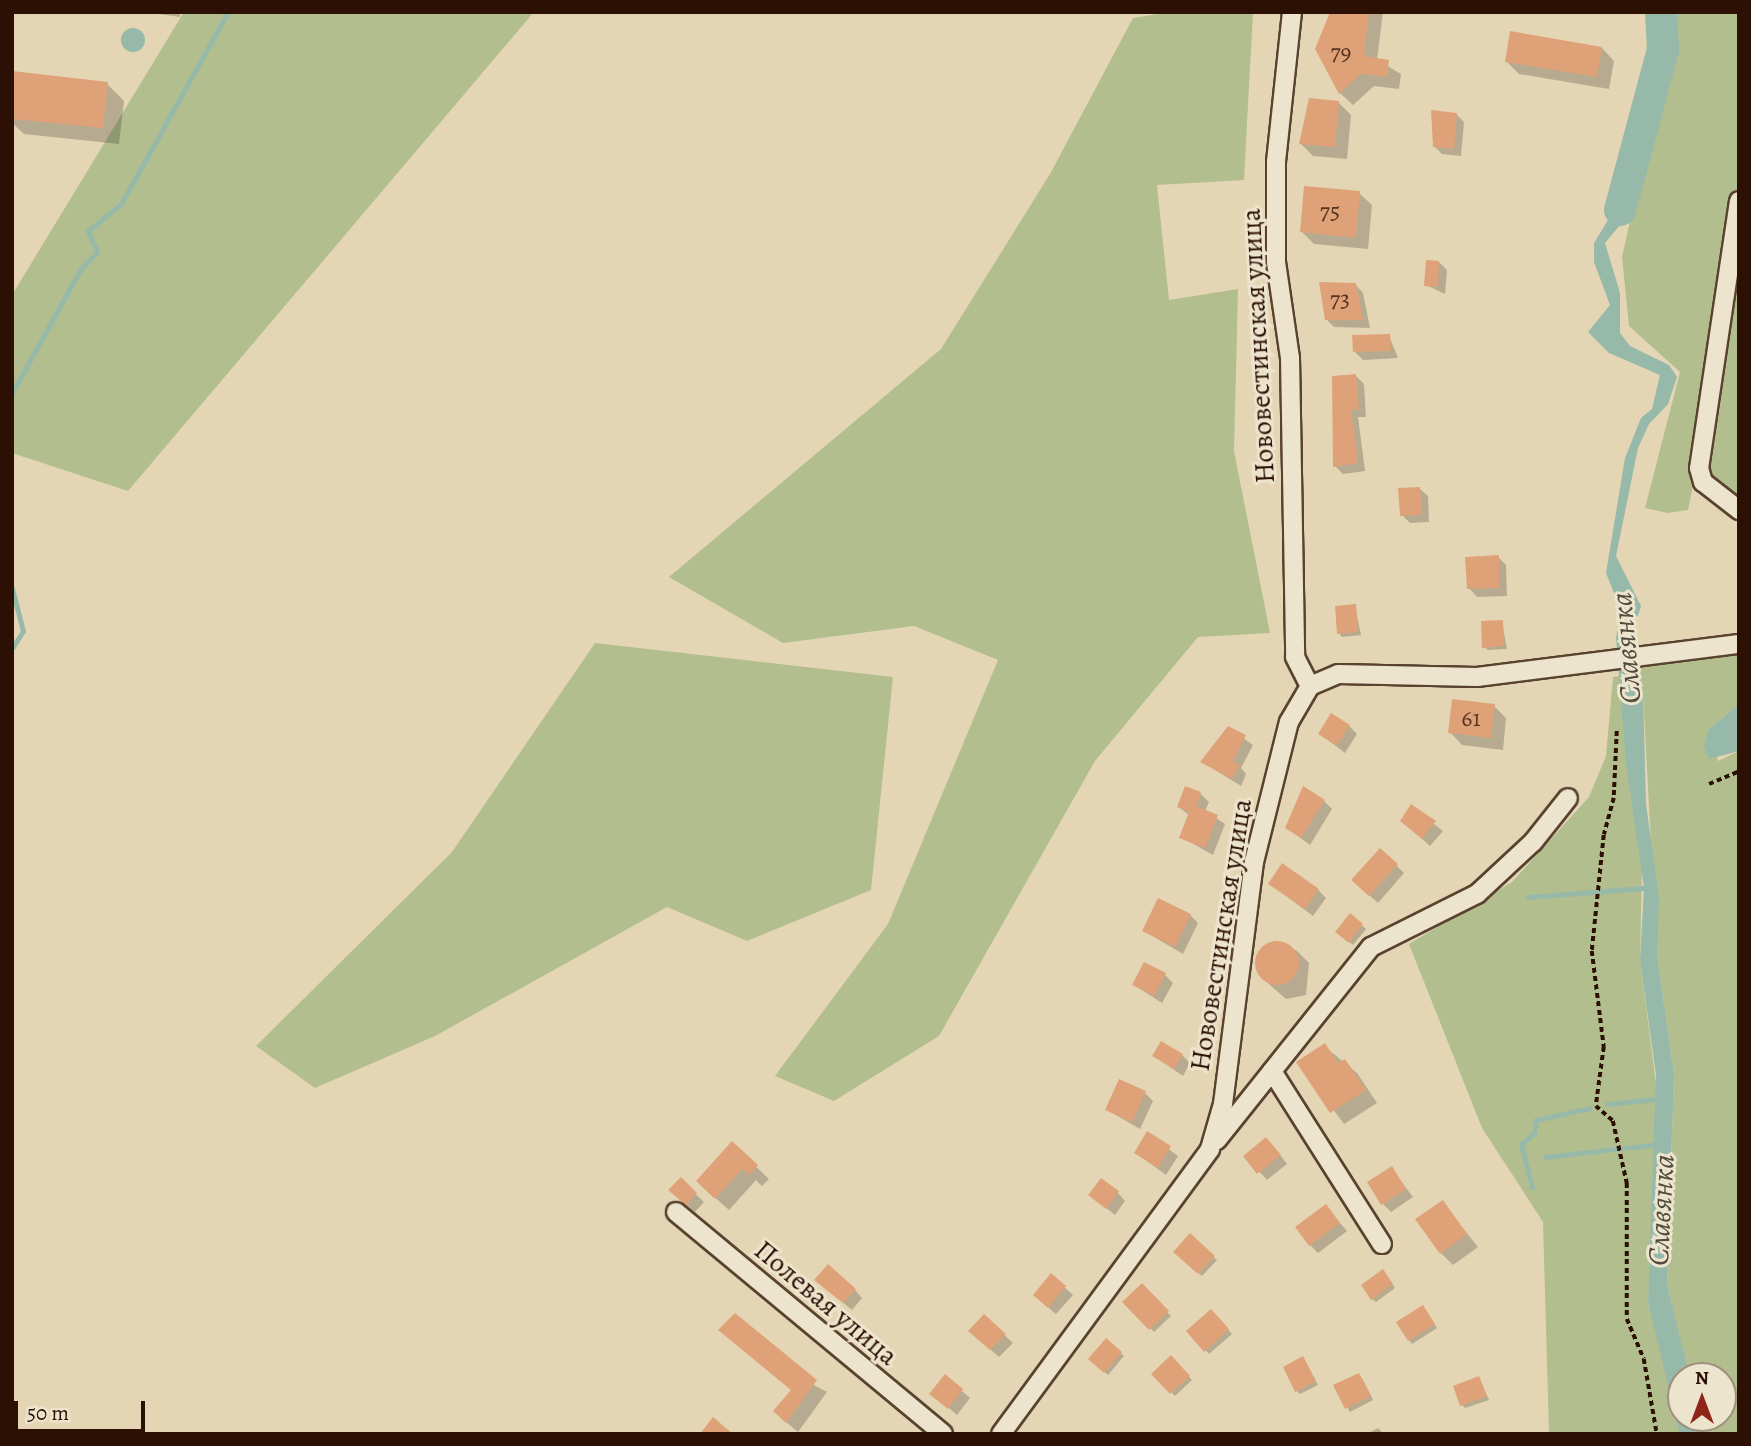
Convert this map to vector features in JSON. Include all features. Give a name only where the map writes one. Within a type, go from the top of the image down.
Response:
[{"type":"street","name":"Нововестинская улица","points":[[1001,1434],[1210,1149],[1223,1104],[1254,862],[1289,722],[1310,686],[1295,657],[1290,358],[1276,262],[1276,162],[1292,12]]},
{"type":"street","points":[[1739,201],[1699,468],[1703,482],[1739,510]]},
{"type":"street","points":[[1310,686],[1338,674],[1477,677],[1739,644]]},
{"type":"street","points":[[1210,1149],[1371,947],[1477,894],[1534,842],[1567,798]]},
{"type":"street","points":[[1272,1071],[1382,1244]]},
{"type":"street","name":"Полевая улица","points":[[676,1212],[943,1434]]},
{"type":"path","points":[[1617,731],[1615,798],[1604,835],[1592,951],[1604,1046],[1596,1106],[1613,1121],[1615,1150],[1627,1183],[1627,1320],[1647,1371],[1657,1434]]},
{"type":"path","points":[[1709,785],[1739,771]]},
{"type":"shaded area","points":[[184,12],[534,12],[128,491],[12,453],[12,295]]},
{"type":"shaded area","points":[[1170,12],[1253,12],[1244,180],[1157,185],[1169,300],[1238,289],[1234,451],[1270,633],[1198,637],[1095,761],[939,1036],[834,1101],[775,1076],[888,924],[998,660],[914,626],[783,643],[669,577],[941,349],[1050,174],[1133,18]]},
{"type":"shaded area","points":[[1677,12],[1739,12],[1739,501],[1696,471],[1688,510],[1668,513],[1645,508],[1680,372],[1629,326],[1622,257]]},
{"type":"shaded area","points":[[595,643],[893,677],[871,890],[747,941],[667,907],[435,1036],[315,1088],[256,1046],[452,852]]},
{"type":"shaded area","points":[[1739,654],[1739,704],[1709,729],[1718,761],[1739,751],[1739,1434],[1699,1434],[1737,1432],[1737,1362],[1686,1362],[1667,1284],[1674,1074],[1657,955],[1643,694],[1635,667]]},
{"type":"shaded area","points":[[1620,676],[1642,869],[1640,960],[1658,1099],[1648,1303],[1667,1372],[1667,1432],[1680,1434],[1549,1434],[1543,1222],[1482,1128],[1409,944],[1512,882],[1589,797],[1606,756],[1613,677]]},
{"type":"water","points":[[133,28],[142,31],[145,40],[142,49],[133,52],[124,49],[121,40],[124,31]]},
{"type":"water","points":[[1637,166],[1625,219],[1605,243],[1620,293],[1620,333],[1630,346],[1669,365],[1677,377],[1668,404],[1649,424],[1638,448],[1616,556],[1641,606],[1638,616],[1627,619],[1625,632],[1643,691],[1646,804],[1659,898],[1657,955],[1674,1074],[1667,1284],[1686,1362],[1667,1362],[1667,1381],[1648,1303],[1656,1075],[1640,960],[1644,888],[1626,764],[1616,638],[1621,611],[1606,573],[1625,458],[1641,418],[1652,409],[1660,375],[1609,353],[1588,332],[1610,305],[1594,262],[1594,243],[1616,207],[1622,169]]},
{"type":"water","points":[[1739,704],[1739,751],[1709,759],[1704,746],[1709,729]]},
{"type":"water","points":[[1680,1432],[1699,1434],[1680,1434]]},
{"type":"building","points":[[1330,12],[1369,14],[1364,56],[1389,60],[1387,77],[1361,74],[1339,94],[1315,49]]},
{"type":"building","points":[[1510,31],[1602,47],[1597,77],[1505,62]]},
{"type":"building","points":[[12,71],[108,82],[103,128],[12,119]]},
{"type":"building","points":[[1309,98],[1339,101],[1335,147],[1299,144]]},
{"type":"building","points":[[1431,110],[1457,113],[1454,149],[1433,147]]},
{"type":"building","points":[[1304,186],[1360,191],[1356,238],[1300,232]]},
{"type":"building","points":[[1426,260],[1439,261],[1438,287],[1424,286]]},
{"type":"building","points":[[1319,282],[1356,283],[1363,320],[1325,320]]},
{"type":"building","points":[[1390,334],[1391,351],[1353,352],[1352,335]]},
{"type":"building","points":[[1356,374],[1359,409],[1351,410],[1358,463],[1333,467],[1332,376]]},
{"type":"building","points":[[1420,487],[1422,515],[1400,516],[1398,488]]},
{"type":"building","points":[[1499,555],[1499,588],[1467,589],[1465,557]]},
{"type":"building","points":[[1356,604],[1358,632],[1337,634],[1335,606]]},
{"type":"building","points":[[1503,620],[1504,646],[1482,648],[1481,621]]},
{"type":"building","points":[[1452,699],[1495,704],[1491,738],[1448,733]]},
{"type":"building","points":[[1331,713],[1350,725],[1337,746],[1318,734]]},
{"type":"building","points":[[1228,726],[1246,735],[1233,761],[1240,765],[1232,779],[1200,762]]},
{"type":"building","points":[[1185,786],[1201,792],[1196,806],[1218,815],[1205,848],[1179,838],[1189,812],[1177,807]]},
{"type":"building","points":[[1303,786],[1325,800],[1301,838],[1285,828]]},
{"type":"building","points":[[1411,804],[1436,821],[1422,839],[1400,821]]},
{"type":"building","points":[[1380,848],[1398,864],[1369,896],[1351,880]]},
{"type":"building","points":[[1282,863],[1319,889],[1305,909],[1268,884]]},
{"type":"building","points":[[1158,898],[1191,914],[1175,947],[1142,931]]},
{"type":"building","points":[[1350,913],[1363,924],[1349,943],[1335,932]]},
{"type":"building","points":[[1277,941],[1293,947],[1299,963],[1293,979],[1277,985],[1261,979],[1255,963],[1261,947]]},
{"type":"building","points":[[1144,962],[1166,973],[1154,996],[1132,985]]},
{"type":"building","points":[[1161,1041],[1183,1054],[1174,1069],[1152,1056]]},
{"type":"building","points":[[1325,1043],[1338,1063],[1345,1059],[1366,1090],[1330,1113],[1296,1062]]},
{"type":"building","points":[[1119,1079],[1146,1091],[1132,1122],[1105,1110]]},
{"type":"building","points":[[1147,1131],[1171,1146],[1158,1168],[1134,1153]]},
{"type":"building","points":[[1266,1137],[1281,1155],[1257,1174],[1243,1156]]},
{"type":"building","points":[[732,1141],[758,1165],[749,1175],[742,1169],[715,1199],[696,1181]]},
{"type":"building","points":[[1392,1166],[1406,1189],[1381,1205],[1367,1182]]},
{"type":"building","points":[[681,1177],[697,1193],[686,1205],[668,1190]]},
{"type":"building","points":[[1101,1178],[1119,1191],[1106,1209],[1088,1195]]},
{"type":"building","points":[[1443,1200],[1467,1234],[1440,1254],[1415,1219]]},
{"type":"building","points":[[1326,1204],[1340,1223],[1309,1246],[1295,1227]]},
{"type":"building","points":[[1190,1233],[1215,1256],[1198,1274],[1173,1252]]},
{"type":"building","points":[[828,1264],[856,1289],[843,1303],[814,1280]]},
{"type":"building","points":[[1383,1269],[1393,1284],[1371,1300],[1361,1285]]},
{"type":"building","points":[[1051,1273],[1066,1286],[1048,1308],[1033,1295]]},
{"type":"building","points":[[1142,1283],[1169,1311],[1149,1330],[1122,1302]]},
{"type":"building","points":[[1423,1305],[1435,1324],[1408,1341],[1396,1322]]},
{"type":"building","points":[[1211,1309],[1229,1329],[1204,1352],[1186,1331]]},
{"type":"building","points":[[735,1313],[817,1380],[786,1423],[773,1411],[791,1390],[718,1330]]},
{"type":"building","points":[[984,1314],[1006,1334],[990,1350],[968,1331]]},
{"type":"building","points":[[1106,1338],[1122,1352],[1104,1373],[1088,1359]]},
{"type":"building","points":[[1171,1355],[1190,1376],[1170,1394],[1151,1374]]},
{"type":"building","points":[[1303,1356],[1316,1381],[1295,1392],[1283,1367]]},
{"type":"building","points":[[1359,1373],[1371,1396],[1345,1409],[1333,1385]]},
{"type":"building","points":[[945,1374],[963,1389],[948,1409],[929,1394]]},
{"type":"building","points":[[1479,1376],[1487,1396],[1460,1406],[1453,1386]]},
{"type":"building","points":[[713,1417],[733,1434],[700,1434]]},
{"type":"waterway","points":[[12,393],[80,270],[97,252],[88,231],[121,204],[228,12]]},
{"type":"waterway","name":"Славянка","points":[[1620,210],[1663,50],[1661,12]]},
{"type":"waterway","points":[[12,588],[23,631],[12,648]]},
{"type":"waterway","points":[[1528,897],[1644,888]]},
{"type":"waterway","points":[[1607,1104],[1658,1099]]},
{"type":"waterway","points":[[1532,1187],[1521,1144],[1534,1133],[1536,1120],[1590,1108]]},
{"type":"waterway","points":[[1545,1157],[1651,1145]]}]
